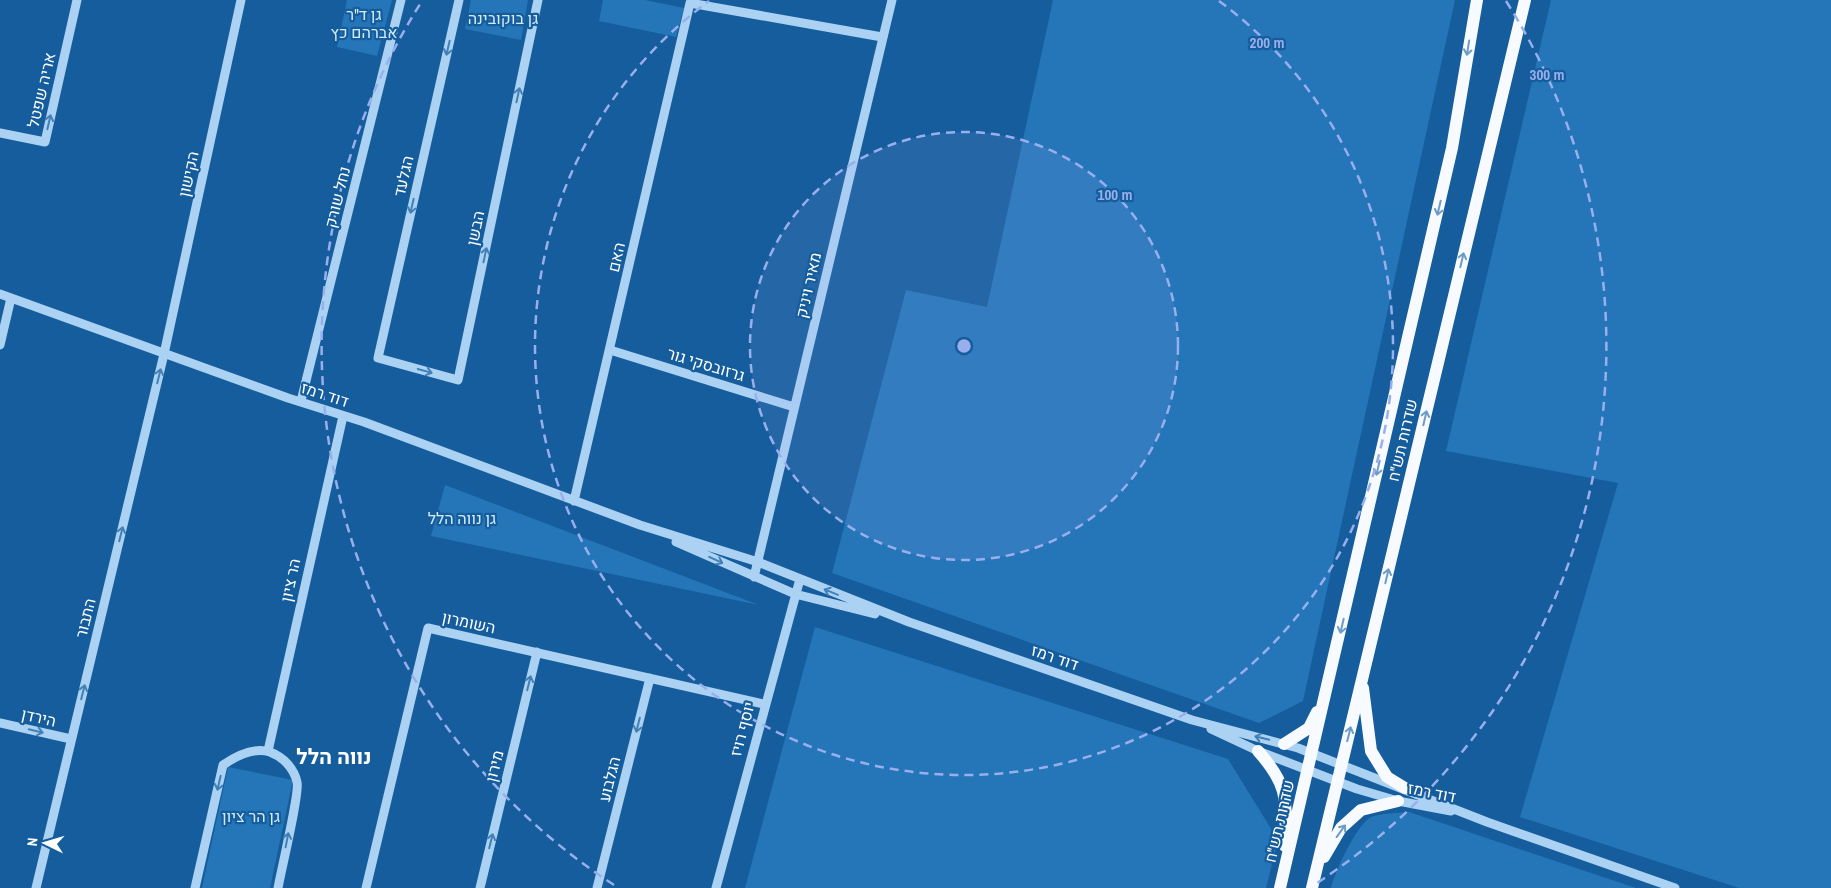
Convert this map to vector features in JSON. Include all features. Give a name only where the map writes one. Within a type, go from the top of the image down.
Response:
[{"type":"main road","name":"שדרות תש\"ח","points":[[1280,888],[1452,148],[1477,0]]},
{"type":"main road","name":"שדרות תש\"ח","points":[[1312,888],[1525,0]]},
{"type":"main road","points":[[1362,679],[1371,752],[1387,777],[1405,788]]},
{"type":"main road","points":[[1284,744],[1309,728],[1326,694]]},
{"type":"main road","points":[[1258,751],[1274,769],[1286,797],[1284,871]]},
{"type":"main road","points":[[1316,872],[1341,828],[1361,810],[1398,801]]},
{"type":"street","name":"אריה שפטל","points":[[0,133],[45,142],[78,0]]},
{"type":"street","name":"הקישון","points":[[164,354],[241,0]]},
{"type":"street","name":"נחל שורק","points":[[301,401],[401,0]]},
{"type":"street","name":"הגלעד","points":[[378,358],[459,0]]},
{"type":"street","name":"הבשן","points":[[378,358],[458,380],[538,0]]},
{"type":"street","name":"מאיר ויניק","points":[[754,577],[892,0]]},
{"type":"street","name":"האם","points":[[574,501],[690,3],[882,37]]},
{"type":"street","name":"דוד רמז","points":[[0,294],[164,354],[343,416],[640,525],[758,562],[909,622],[1192,720],[1312,753],[1470,815],[1675,888]]},
{"type":"street","points":[[0,345],[11,298]]},
{"type":"street","name":"גרזובסקי גור","points":[[610,350],[794,406]]},
{"type":"street","name":"התבור","points":[[36,888],[164,354]]},
{"type":"street","name":"הר ציון","points":[[268,751],[343,416]]},
{"type":"street","name":"דוד רמז","points":[[640,525],[795,594],[909,622]]},
{"type":"street","name":"יוסף רויז","points":[[716,888],[764,704],[800,579]]},
{"type":"street","name":"השומרון","points":[[366,888],[428,628],[764,704]]},
{"type":"street","name":"מירון","points":[[480,888],[537,652]]},
{"type":"street","name":"הגלבוע","points":[[597,888],[650,678]]},
{"type":"street","name":"דוד רמז","points":[[1192,720],[1258,751],[1338,781],[1398,801],[1470,815]]},
{"type":"street","name":"הירדן","points":[[0,723],[71,739]]},
{"type":"street","points":[[195,888],[223,766],[240,755],[268,751],[282,758],[290,767],[298,783],[278,888]]},
{"type":"green space","name":"גן ד\"ר אברהם כץ","points":[[347,0],[392,0],[377,56],[337,47]]},
{"type":"green space","name":"גן בוקובינה","points":[[471,0],[528,0],[521,40],[465,29]]},
{"type":"green space","points":[[603,0],[645,0],[684,8],[676,37],[599,21]]},
{"type":"green space","points":[[1053,0],[1455,0],[1303,701],[1259,723],[832,573],[906,290],[987,307]]},
{"type":"green space","points":[[1551,0],[1831,0],[1831,888],[1739,888],[1520,817],[1618,483],[1446,451]]},
{"type":"green space","name":"גן נווה הלל","points":[[445,485],[759,605],[431,536]]},
{"type":"green space","points":[[815,627],[1228,759],[1278,840],[1266,888],[745,888]]},
{"type":"green space","name":"גן הר ציון","points":[[228,767],[293,780],[270,888],[202,888]]},
{"type":"green space","points":[[1409,812],[1636,888],[1331,888],[1347,850],[1365,822],[1375,816]]},
{"type":"district","name":"נווה הלל","points":[[334,757]]}]
